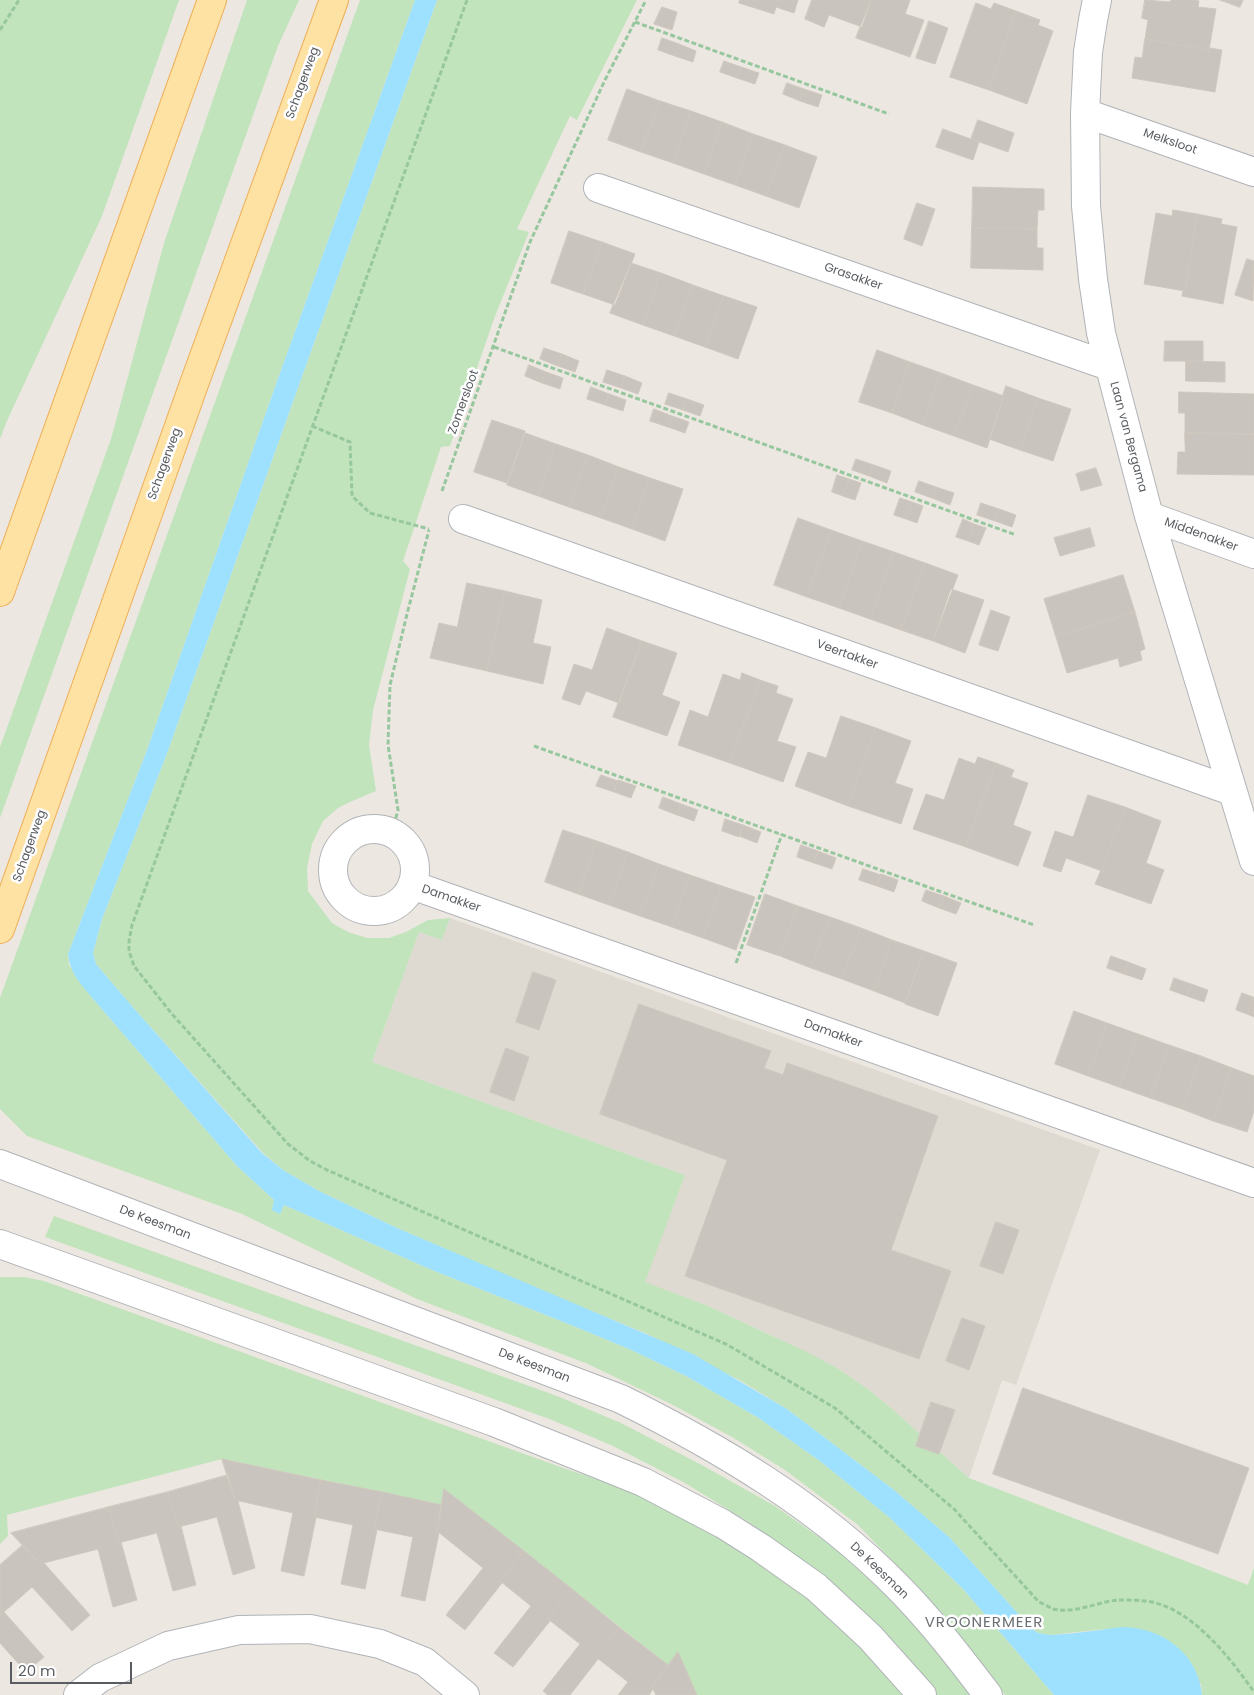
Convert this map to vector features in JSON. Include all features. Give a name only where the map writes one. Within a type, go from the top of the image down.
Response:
[{"type":"main road","points":[[0,592],[212,0]]},
{"type":"main road","name":"Schagerweg","points":[[0,929],[194,384],[334,0]]},
{"type":"street","name":"Laan van Bergama","points":[[1098,0],[1088,52],[1086,206],[1101,333],[1149,516],[1254,861]]},
{"type":"street","name":"Melksloot","points":[[1086,113],[1254,172]]},
{"type":"street","name":"Grasakker","points":[[598,188],[1109,366]]},
{"type":"street","name":"Middenakker","points":[[1149,516],[1254,554]]},
{"type":"street","name":"Veertakker","points":[[463,519],[1232,791]]},
{"type":"street","name":"Damakker","points":[[379,829],[392,833],[410,849],[414,867],[412,885],[405,897],[394,906],[381,911],[367,911],[353,906],[342,897],[335,885],[332,871],[334,857],[341,845],[352,835],[364,830],[379,829]]},
{"type":"street","name":"Damakker","points":[[412,885],[1254,1183]]},
{"type":"street","name":"De Keesman","points":[[0,1164],[621,1399],[688,1433],[743,1466],[824,1521],[867,1558],[896,1585],[954,1650],[988,1695]]},
{"type":"street","points":[[0,1244],[494,1422],[643,1482],[674,1497],[723,1524],[788,1566],[816,1587],[870,1637],[922,1695]]},
{"type":"street","points":[[78,1695],[100,1678],[168,1646],[239,1630],[310,1629],[380,1644],[425,1662],[465,1695]]},
{"type":"path","points":[[0,30],[19,0]]},
{"type":"path","points":[[467,0],[132,925],[129,951],[134,966],[172,1014],[288,1144],[310,1161],[726,1344],[835,1408],[954,1509],[1039,1602],[1054,1609],[1087,1607],[1118,1600],[1156,1602],[1187,1618],[1213,1641],[1254,1692]]},
{"type":"path","name":"Zomersloot","points":[[441,493],[530,242],[605,80],[646,0]]},
{"type":"path","points":[[635,22],[889,114]]},
{"type":"path","points":[[494,347],[1016,534]]},
{"type":"path","points":[[312,426],[350,442],[352,496],[370,513],[430,529]]},
{"type":"path","points":[[392,833],[398,810],[388,745],[390,685],[406,614],[432,520]]},
{"type":"path","points":[[534,746],[1034,925]]},
{"type":"path","points":[[725,996],[782,834]]},
{"type":"shaded area","points":[[450,918],[1100,1150],[1016,1385],[1002,1380],[969,1478],[890,1407],[837,1368],[708,1306],[644,1282],[685,1175],[372,1062],[419,932],[442,940]]},
{"type":"green space","points":[[0,0],[179,0],[102,216],[0,439]]},
{"type":"green space","points":[[247,0],[299,0],[278,46],[0,818],[0,747],[111,439],[164,243]]},
{"type":"green space","points":[[360,0],[415,0],[275,387],[147,750],[68,954],[69,965],[94,1000],[237,1166],[274,1200],[280,1214],[284,1205],[432,1270],[629,1349],[686,1376],[757,1417],[820,1461],[890,1518],[963,1589],[1054,1695],[1005,1695],[944,1615],[858,1525],[785,1470],[732,1437],[673,1405],[588,1364],[417,1299],[242,1214],[27,1136],[0,1109],[0,998]]},
{"type":"green space","points":[[437,0],[637,0],[577,120],[570,116],[517,229],[529,232],[495,316],[450,446],[441,447],[403,561],[410,569],[373,710],[369,745],[376,791],[338,808],[323,821],[312,844],[307,868],[308,891],[332,923],[348,932],[367,938],[389,938],[406,932],[428,920],[450,918],[442,940],[419,932],[372,1062],[685,1175],[645,1282],[708,1306],[837,1368],[890,1407],[969,1478],[1248,1585],[1254,1568],[1254,1695],[1202,1695],[1201,1684],[1106,1629],[1050,1635],[1038,1633],[1031,1628],[949,1537],[894,1490],[787,1409],[741,1381],[645,1333],[397,1228],[319,1191],[283,1170],[263,1153],[96,964],[93,953],[102,919],[166,756]]},
{"type":"green space","points":[[54,1216],[557,1396],[621,1423],[700,1464],[775,1506],[833,1547],[886,1594],[946,1661],[970,1695],[935,1695],[814,1572],[750,1523],[685,1483],[613,1446],[552,1420],[45,1237]]},
{"type":"green space","points":[[0,1277],[24,1277],[44,1281],[566,1469],[621,1487],[674,1509],[800,1588],[859,1642],[907,1695],[697,1695],[678,1653],[668,1665],[444,1489],[441,1505],[222,1459],[7,1515],[8,1536],[0,1544]]},
{"type":"water","points":[[415,0],[437,0],[166,756],[102,919],[93,953],[96,964],[262,1153],[283,1170],[319,1191],[397,1228],[693,1354],[787,1409],[894,1490],[949,1537],[1031,1628],[1038,1633],[1050,1635],[1126,1627],[1154,1633],[1178,1647],[1187,1657],[1194,1668],[1202,1695],[1054,1695],[963,1589],[890,1518],[820,1461],[757,1417],[686,1376],[629,1349],[432,1270],[284,1205],[280,1214],[272,1210],[274,1200],[237,1166],[94,1000],[71,968],[68,954],[147,750],[275,387]]},
{"type":"building","points":[[740,0],[798,0],[794,13],[776,7],[774,14],[739,3]]},
{"type":"building","points":[[812,0],[871,0],[862,27],[829,15],[824,27],[805,19]]},
{"type":"building","points":[[871,0],[910,0],[905,14],[924,20],[910,57],[856,38]]},
{"type":"building","points":[[1145,0],[1170,2],[1171,0],[1195,0],[1199,1],[1198,7],[1216,9],[1209,50],[1145,39],[1148,20],[1142,18]]},
{"type":"building","points":[[1220,0],[1243,0],[1240,7]]},
{"type":"building","points":[[976,3],[991,9],[994,3],[1016,11],[989,90],[950,77]]},
{"type":"building","points":[[662,7],[677,12],[672,30],[654,24]]},
{"type":"building","points":[[1016,11],[1040,20],[1038,25],[1053,31],[1027,104],[989,90]]},
{"type":"building","points":[[929,21],[948,28],[935,64],[916,58]]},
{"type":"building","points":[[662,38],[679,44],[675,56],[658,50]]},
{"type":"building","points":[[1145,39],[1209,50],[1210,48],[1222,50],[1215,92],[1132,78],[1135,57],[1142,58]]},
{"type":"building","points":[[679,44],[696,51],[693,62],[675,56]]},
{"type":"building","points":[[724,61],[741,67],[737,78],[720,72]]},
{"type":"building","points":[[741,67],[759,73],[755,84],[737,78]]},
{"type":"building","points":[[787,83],[804,89],[800,101],[783,94]]},
{"type":"building","points":[[627,89],[660,101],[641,152],[608,140]]},
{"type":"building","points":[[804,89],[822,95],[818,107],[800,101]]},
{"type":"building","points":[[660,101],[691,111],[673,163],[641,152]]},
{"type":"building","points":[[691,111],[722,122],[704,174],[673,163]]},
{"type":"building","points":[[978,120],[1014,133],[1008,152],[971,139]]},
{"type":"building","points":[[722,122],[753,134],[735,185],[704,174]]},
{"type":"building","points":[[943,129],[979,142],[973,160],[936,147]]},
{"type":"building","points":[[753,134],[785,145],[766,196],[735,185]]},
{"type":"building","points":[[785,145],[817,157],[799,208],[766,196]]},
{"type":"building","points":[[973,187],[1044,189],[1044,210],[1038,210],[1037,229],[972,228]]},
{"type":"building","points":[[917,203],[935,209],[922,246],[904,239]]},
{"type":"building","points":[[1173,210],[1197,214],[1185,291],[1144,284],[1156,213],[1172,216]]},
{"type":"building","points":[[1197,214],[1222,219],[1221,224],[1237,227],[1223,304],[1182,296],[1183,291],[1185,291]]},
{"type":"building","points":[[972,228],[1037,229],[1037,248],[1043,248],[1043,270],[971,268]]},
{"type":"building","points":[[569,231],[602,242],[583,294],[551,283]]},
{"type":"building","points":[[602,242],[635,254],[615,305],[583,294]]},
{"type":"building","points":[[1247,259],[1254,261],[1253,301],[1235,295]]},
{"type":"building","points":[[631,263],[661,273],[643,325],[610,313]]},
{"type":"building","points":[[661,273],[693,285],[674,336],[643,325]]},
{"type":"building","points":[[693,285],[724,296],[705,347],[674,336]]},
{"type":"building","points":[[724,296],[757,307],[738,359],[705,347]]},
{"type":"building","points":[[1165,341],[1203,341],[1203,361],[1164,361]]},
{"type":"building","points":[[544,348],[562,354],[558,366],[540,359]]},
{"type":"building","points":[[877,350],[910,362],[892,413],[859,402]]},
{"type":"building","points":[[562,354],[579,361],[575,372],[558,366]]},
{"type":"building","points":[[1186,361],[1225,362],[1225,382],[1186,381]]},
{"type":"building","points":[[910,362],[941,373],[923,425],[892,413]]},
{"type":"building","points":[[529,365],[546,372],[542,383],[525,376]]},
{"type":"building","points":[[607,370],[625,376],[621,388],[603,382]]},
{"type":"building","points":[[546,372],[563,378],[560,389],[542,383]]},
{"type":"building","points":[[941,373],[973,385],[954,436],[923,425]]},
{"type":"building","points":[[625,376],[642,383],[638,394],[621,388]]},
{"type":"building","points":[[973,385],[1004,396],[987,448],[954,436]]},
{"type":"building","points":[[1006,386],[1038,398],[1020,450],[989,439]]},
{"type":"building","points":[[591,387],[609,394],[605,405],[587,399]]},
{"type":"building","points":[[1179,392],[1254,394],[1254,434],[1185,433],[1185,413],[1179,413]]},
{"type":"building","points":[[669,393],[687,399],[683,410],[665,404]]},
{"type":"building","points":[[609,394],[626,400],[623,411],[605,405]]},
{"type":"building","points":[[1038,398],[1071,409],[1053,461],[1020,450]]},
{"type":"building","points":[[687,399],[704,405],[700,416],[683,410]]},
{"type":"building","points":[[654,409],[672,416],[668,427],[650,421]]},
{"type":"building","points":[[672,416],[689,422],[685,433],[668,427]]},
{"type":"building","points":[[492,420],[525,431],[507,483],[474,472]]},
{"type":"building","points":[[525,433],[556,444],[538,496],[507,485]]},
{"type":"building","points":[[1185,433],[1254,434],[1254,475],[1177,474],[1178,452],[1185,452]]},
{"type":"building","points":[[556,444],[588,455],[569,507],[538,496]]},
{"type":"building","points":[[588,455],[619,467],[601,518],[569,507]]},
{"type":"building","points":[[856,459],[874,465],[869,476],[852,470]]},
{"type":"building","points":[[874,465],[891,471],[887,483],[869,476]]},
{"type":"building","points":[[619,467],[650,478],[632,529],[601,518]]},
{"type":"building","points":[[1096,468],[1102,485],[1081,491],[1076,474]]},
{"type":"building","points":[[837,475],[849,479],[843,496],[832,492]]},
{"type":"building","points":[[650,478],[683,489],[665,541],[632,529]]},
{"type":"building","points":[[849,479],[861,483],[855,500],[843,496]]},
{"type":"building","points":[[919,481],[936,487],[932,498],[915,492]]},
{"type":"building","points":[[936,487],[954,493],[950,505],[932,498]]},
{"type":"building","points":[[900,498],[912,502],[906,519],[894,515]]},
{"type":"building","points":[[912,502],[923,506],[917,523],[906,519]]},
{"type":"building","points":[[981,503],[999,509],[995,521],[977,515]]},
{"type":"building","points":[[999,509],[1016,515],[1012,527],[995,521]]},
{"type":"building","points":[[798,518],[831,530],[807,597],[774,585]]},
{"type":"building","points":[[963,519],[974,524],[968,541],[956,537]]},
{"type":"building","points":[[974,524],[986,528],[979,545],[968,541]]},
{"type":"building","points":[[1090,528],[1095,546],[1060,556],[1054,538]]},
{"type":"building","points":[[831,530],[862,541],[839,608],[807,597]]},
{"type":"building","points":[[862,541],[894,552],[870,619],[839,608]]},
{"type":"building","points":[[894,552],[925,563],[901,630],[870,619]]},
{"type":"building","points":[[925,563],[958,575],[933,641],[901,630]]},
{"type":"building","points":[[1123,575],[1135,612],[1056,637],[1044,599]]},
{"type":"building","points":[[467,583],[505,591],[487,671],[430,658],[439,623],[457,627]]},
{"type":"building","points":[[951,589],[984,600],[965,653],[933,641]]},
{"type":"building","points":[[505,591],[542,600],[533,643],[551,647],[543,684],[487,671]]},
{"type":"building","points":[[991,610],[1010,617],[998,651],[979,645]]},
{"type":"building","points":[[1135,612],[1145,649],[1140,651],[1142,660],[1120,667],[1118,658],[1067,673],[1056,637]]},
{"type":"building","points":[[607,628],[642,641],[619,703],[586,691],[580,705],[562,699],[574,664],[592,670]]},
{"type":"building","points":[[642,641],[677,653],[662,695],[680,702],[667,736],[613,717]]},
{"type":"building","points":[[742,673],[760,680],[730,763],[678,745],[690,710],[708,717],[723,674],[740,680]]},
{"type":"building","points":[[760,680],[778,686],[776,693],[793,699],[777,741],[796,747],[783,782],[730,763]]},
{"type":"building","points":[[841,716],[876,728],[848,806],[795,786],[808,752],[826,758]]},
{"type":"building","points":[[876,728],[911,741],[895,783],[913,789],[901,824],[848,806]]},
{"type":"building","points":[[978,757],[996,763],[966,847],[913,829],[926,794],[944,800],[959,758],[975,764]]},
{"type":"building","points":[[996,763],[1014,770],[1011,777],[1028,783],[1013,825],[1031,832],[1018,866],[966,847]]},
{"type":"building","points":[[601,775],[618,781],[614,792],[596,786]]},
{"type":"building","points":[[618,780],[636,786],[631,798],[614,792]]},
{"type":"building","points":[[1088,795],[1125,807],[1102,871],[1066,858],[1061,872],[1043,866],[1055,831],[1073,837]]},
{"type":"building","points":[[663,797],[681,804],[677,815],[659,808]]},
{"type":"building","points":[[681,804],[698,810],[694,821],[677,815]]},
{"type":"building","points":[[1125,807],[1161,821],[1146,863],[1164,870],[1151,904],[1095,884],[1102,871]]},
{"type":"building","points":[[725,819],[743,825],[739,837],[722,831]]},
{"type":"building","points":[[743,825],[761,832],[757,843],[739,836]]},
{"type":"building","points":[[563,830],[597,841],[578,894],[545,882]]},
{"type":"building","points":[[597,841],[628,852],[609,905],[578,894]]},
{"type":"building","points":[[801,845],[818,851],[814,863],[797,857]]},
{"type":"building","points":[[818,851],[836,858],[832,869],[814,863]]},
{"type":"building","points":[[628,852],[659,864],[640,916],[609,905]]},
{"type":"building","points":[[659,864],[690,875],[672,927],[640,916]]},
{"type":"building","points":[[863,869],[881,875],[877,886],[859,880]]},
{"type":"building","points":[[881,874],[898,880],[894,892],[877,886]]},
{"type":"building","points":[[690,875],[722,886],[703,938],[672,927]]},
{"type":"building","points":[[722,886],[755,897],[736,950],[703,938]]},
{"type":"building","points":[[926,890],[944,896],[939,908],[922,901]]},
{"type":"building","points":[[765,894],[798,906],[780,956],[747,945]]},
{"type":"building","points":[[944,896],[961,903],[956,914],[939,908]]},
{"type":"building","points":[[798,906],[830,917],[811,968],[780,956]]},
{"type":"building","points":[[830,917],[861,928],[842,979],[811,968]]},
{"type":"building","points":[[861,928],[892,940],[874,991],[842,979]]},
{"type":"building","points":[[892,940],[924,951],[905,1003],[874,991]]},
{"type":"building","points":[[924,951],[957,963],[938,1016],[905,1004]]},
{"type":"building","points":[[1111,956],[1128,962],[1124,974],[1107,968]]},
{"type":"building","points":[[1128,962],[1146,969],[1142,980],[1124,974]]},
{"type":"building","points":[[533,972],[556,980],[539,1030],[516,1022]]},
{"type":"building","points":[[1174,978],[1191,984],[1187,996],[1170,990]]},
{"type":"building","points":[[1191,984],[1208,990],[1204,1002],[1187,996]]},
{"type":"building","points":[[1242,993],[1253,997],[1247,1014],[1236,1010]]},
{"type":"building","points":[[1254,998],[1254,1017],[1247,1014]]},
{"type":"building","points":[[639,1004],[771,1051],[764,1068],[783,1075],[787,1063],[938,1116],[891,1250],[951,1271],[919,1359],[685,1276],[727,1160],[600,1114]]},
{"type":"building","points":[[1074,1011],[1107,1023],[1088,1076],[1055,1064]]},
{"type":"building","points":[[1107,1023],[1138,1034],[1119,1087],[1088,1076]]},
{"type":"building","points":[[1138,1034],[1169,1045],[1150,1098],[1119,1087]]},
{"type":"building","points":[[1169,1045],[1201,1056],[1182,1109],[1150,1098]]},
{"type":"building","points":[[506,1048],[529,1057],[514,1101],[490,1092]]},
{"type":"building","points":[[1201,1056],[1232,1068],[1213,1121],[1182,1109]]},
{"type":"building","points":[[1232,1068],[1254,1076],[1254,1111],[1247,1132],[1213,1121]]},
{"type":"building","points":[[996,1222],[1019,1230],[1003,1274],[980,1266]]},
{"type":"building","points":[[962,1318],[985,1326],[969,1370],[946,1361]]},
{"type":"building","points":[[1023,1388],[1249,1468],[1218,1554],[993,1474]]},
{"type":"building","points":[[931,1402],[955,1410],[939,1454],[916,1446]]},
{"type":"building","points":[[222,1459],[321,1480],[314,1517],[316,1518],[304,1576],[281,1571],[293,1513],[235,1500]]},
{"type":"building","points":[[228,1475],[235,1500],[238,1501],[255,1568],[233,1575],[217,1517],[178,1527],[168,1492]]},
{"type":"building","points":[[321,1480],[382,1492],[374,1529],[377,1530],[365,1589],[341,1584],[353,1525],[314,1517]]},
{"type":"building","points":[[444,1489],[524,1551],[500,1581],[502,1583],[465,1630],[446,1615],[483,1568],[437,1531]]},
{"type":"building","points":[[168,1492],[178,1527],[181,1526],[196,1585],[173,1591],[157,1533],[118,1543],[109,1507]]},
{"type":"building","points":[[382,1492],[442,1505],[437,1531],[439,1533],[425,1601],[401,1596],[413,1537],[374,1529]]},
{"type":"building","points":[[109,1507],[118,1543],[121,1542],[137,1600],[113,1607],[98,1549],[40,1564],[11,1533]]},
{"type":"building","points":[[23,1545],[40,1564],[44,1563],[90,1615],[72,1631],[32,1587],[4,1612],[0,1611],[0,1565]]},
{"type":"building","points":[[524,1551],[572,1589],[548,1619],[550,1621],[513,1667],[494,1653],[531,1606],[500,1581]]},
{"type":"building","points":[[572,1589],[620,1628],[596,1657],[598,1659],[570,1695],[548,1695],[543,1691],[580,1644],[548,1619]]},
{"type":"building","points":[[0,1611],[4,1612],[44,1657],[26,1672],[0,1643]]},
{"type":"building","points":[[620,1628],[668,1665],[652,1687],[653,1689],[649,1695],[618,1695],[628,1682],[596,1657]]},
{"type":"building","points":[[678,1652],[697,1695],[656,1695],[652,1687]]},
{"type":"district","name":"VROONERMEER","points":[[984,1623]]}]
